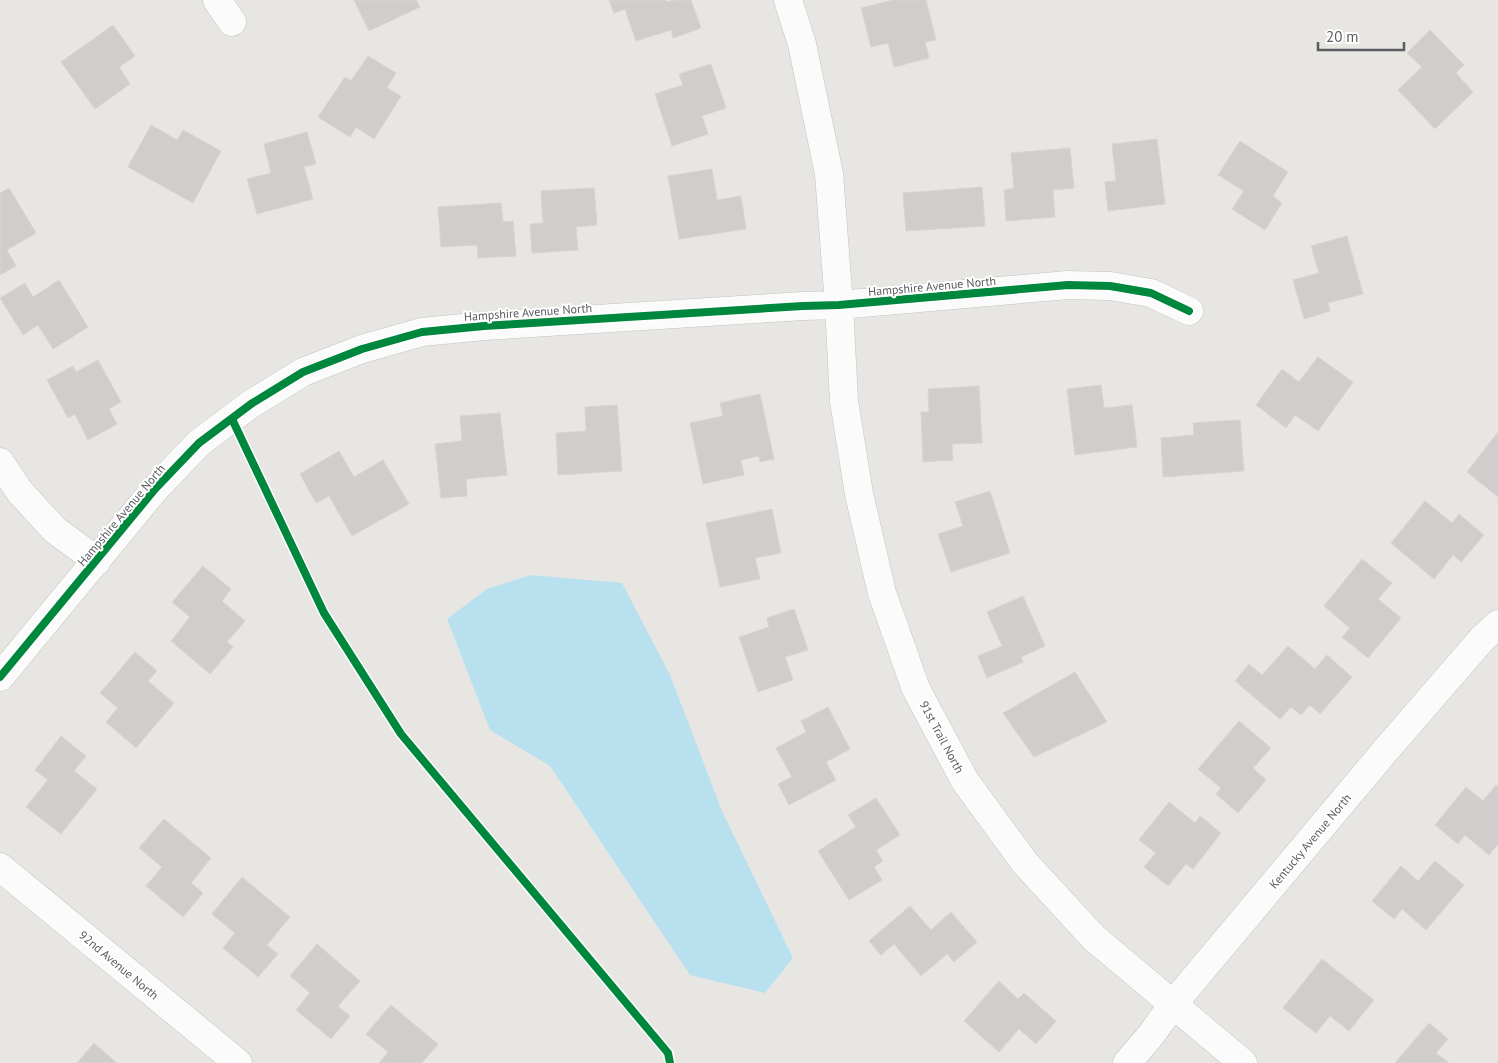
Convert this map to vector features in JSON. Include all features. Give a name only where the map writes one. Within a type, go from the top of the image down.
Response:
[{"type":"street","points":[[217,0],[232,22]]},
{"type":"street","points":[[788,0],[802,44],[829,174],[839,305]]},
{"type":"street","name":"Hampshire Avenue North","points":[[0,677],[156,489],[199,443],[251,404],[303,372],[362,349],[422,332],[484,326],[839,305],[1068,285],[1110,286],[1151,293],[1190,311]]},
{"type":"street","name":"91st Trail North","points":[[839,305],[844,401],[859,494],[882,593],[916,689],[965,781],[1025,863],[1094,938],[1243,1063]]},
{"type":"street","points":[[0,462],[20,492],[55,530],[97,562]]},
{"type":"street","name":"Kentucky Avenue North","points":[[1127,1063],[1151,1035],[1173,1004],[1385,751],[1482,639],[1498,624]]},
{"type":"street","name":"92nd Avenue North","points":[[0,867],[231,1061]]},
{"type":"water","points":[[531,575],[622,583],[670,675],[722,811],[793,958],[765,993],[690,975],[550,766],[490,730],[447,619],[487,589]]},
{"type":"building","points":[[354,0],[416,0],[420,7],[369,31]]},
{"type":"building","points":[[609,0],[666,0],[667,2],[691,0],[701,28],[673,38],[671,30],[636,41],[625,9],[614,13]]},
{"type":"building","points":[[893,0],[926,0],[936,40],[925,42],[929,58],[894,67],[888,43],[871,47],[861,8]]},
{"type":"building","points":[[113,25],[135,56],[119,67],[130,84],[95,109],[61,62]]},
{"type":"building","points":[[1430,30],[1464,65],[1456,73],[1473,92],[1435,129],[1398,90],[1422,67],[1407,53]]},
{"type":"building","points":[[368,56],[396,73],[387,88],[401,96],[374,139],[356,127],[350,137],[318,117],[345,77],[351,81]]},
{"type":"building","points":[[711,64],[726,108],[702,116],[708,134],[672,146],[655,94],[683,85],[679,74]]},
{"type":"building","points":[[151,125],[177,140],[183,130],[221,151],[193,203],[128,167]]},
{"type":"building","points":[[307,132],[316,164],[304,167],[313,199],[257,214],[247,179],[271,173],[264,144]]},
{"type":"building","points":[[1157,139],[1165,204],[1108,211],[1105,182],[1116,181],[1112,144]]},
{"type":"building","points":[[1240,141],[1288,172],[1273,196],[1282,203],[1265,230],[1232,209],[1244,191],[1218,175]]},
{"type":"building","points":[[1070,148],[1074,188],[1053,190],[1055,217],[1006,221],[1004,190],[1014,188],[1011,153]]},
{"type":"building","points":[[712,169],[717,200],[741,196],[746,229],[679,239],[668,176]]},
{"type":"building","points":[[982,187],[985,226],[906,231],[903,193]]},
{"type":"building","points":[[9,188],[36,233],[7,250],[16,266],[0,275],[0,193]]},
{"type":"building","points":[[594,188],[597,225],[576,227],[578,250],[532,253],[530,224],[543,223],[541,191]]},
{"type":"building","points":[[501,203],[503,222],[513,221],[516,256],[478,258],[477,245],[441,247],[438,207]]},
{"type":"building","points":[[1347,236],[1363,294],[1328,303],[1330,311],[1304,319],[1293,280],[1319,273],[1311,246]]},
{"type":"building","points":[[59,280],[88,327],[53,349],[38,325],[23,335],[0,298],[25,283],[33,297]]},
{"type":"building","points":[[1318,357],[1353,382],[1318,431],[1295,415],[1286,428],[1256,405],[1282,369],[1299,382]]},
{"type":"building","points":[[98,360],[121,402],[109,409],[117,424],[88,440],[75,414],[68,418],[47,380],[73,366],[76,372]]},
{"type":"building","points":[[1101,385],[1104,408],[1132,405],[1137,447],[1075,455],[1067,389]]},
{"type":"building","points":[[979,386],[982,443],[952,444],[953,460],[923,462],[921,412],[929,412],[928,389]]},
{"type":"building","points":[[760,394],[774,459],[760,462],[759,456],[741,460],[744,475],[703,484],[690,423],[723,416],[720,403]]},
{"type":"building","points":[[617,405],[622,471],[558,475],[556,433],[586,431],[585,407]]},
{"type":"building","points":[[500,413],[507,475],[466,479],[467,496],[441,498],[435,444],[462,441],[460,416]]},
{"type":"building","points":[[1240,420],[1244,471],[1163,477],[1161,438],[1194,435],[1193,423]]},
{"type":"building","points":[[1498,432],[1498,497],[1467,472]]},
{"type":"building","points":[[339,451],[354,477],[383,460],[409,504],[352,536],[329,496],[316,503],[300,474]]},
{"type":"building","points":[[990,491],[1010,553],[951,572],[938,534],[963,526],[955,502]]},
{"type":"building","points":[[1425,501],[1452,523],[1459,514],[1484,535],[1461,562],[1453,555],[1434,579],[1391,543]]},
{"type":"building","points":[[772,509],[781,553],[755,558],[760,579],[720,587],[706,523]]},
{"type":"building","points":[[1362,559],[1392,583],[1378,599],[1401,618],[1368,658],[1342,637],[1350,628],[1324,606]]},
{"type":"building","points":[[203,566],[231,589],[222,601],[245,621],[227,642],[233,647],[210,674],[171,641],[190,617],[172,602]]},
{"type":"building","points":[[1023,596],[1045,646],[1021,657],[1023,662],[987,678],[978,656],[1002,646],[987,612]]},
{"type":"building","points":[[794,609],[808,650],[785,657],[793,680],[758,692],[739,637],[769,627],[767,618]]},
{"type":"building","points":[[1288,646],[1315,669],[1327,655],[1352,677],[1320,714],[1310,705],[1301,715],[1291,707],[1280,719],[1235,681],[1249,664],[1262,675]]},
{"type":"building","points":[[135,652],[157,671],[148,681],[174,703],[136,748],[106,722],[118,708],[100,693]]},
{"type":"building","points":[[1075,672],[1107,722],[1034,757],[1003,713]]},
{"type":"building","points":[[828,707],[850,749],[826,762],[836,780],[789,805],[778,784],[792,777],[776,748],[806,732],[801,721]]},
{"type":"building","points":[[1239,721],[1271,748],[1253,768],[1266,780],[1238,813],[1216,794],[1221,788],[1198,769]]},
{"type":"building","points":[[61,736],[86,756],[74,771],[97,789],[61,834],[26,807],[48,780],[35,770]]},
{"type":"building","points":[[1496,785],[1498,787],[1498,844],[1489,855],[1465,835],[1458,844],[1435,825],[1466,787],[1483,801]]},
{"type":"building","points":[[876,798],[900,835],[876,850],[883,861],[874,867],[882,880],[849,900],[818,851],[856,827],[848,815]]},
{"type":"building","points":[[1169,802],[1195,823],[1200,816],[1221,833],[1193,869],[1186,864],[1168,886],[1144,867],[1156,853],[1139,840]]},
{"type":"building","points":[[164,819],[211,858],[191,883],[203,893],[183,917],[146,886],[162,867],[139,848]]},
{"type":"building","points":[[1435,861],[1464,885],[1426,930],[1402,909],[1394,919],[1372,901],[1401,866],[1418,881]]},
{"type":"building","points":[[242,877],[290,917],[267,945],[278,954],[258,977],[223,948],[235,933],[212,914]]},
{"type":"building","points":[[910,906],[931,930],[951,912],[977,942],[954,962],[947,954],[921,976],[894,944],[881,955],[869,941]]},
{"type":"building","points":[[317,944],[360,981],[338,1006],[350,1016],[331,1039],[296,1010],[310,993],[290,976]]},
{"type":"building","points":[[1322,959],[1374,1000],[1349,1031],[1330,1016],[1316,1033],[1283,1008]]},
{"type":"building","points":[[999,981],[1018,999],[1024,993],[1056,1021],[1036,1044],[1019,1029],[999,1052],[964,1021]]},
{"type":"building","points":[[391,1005],[438,1044],[422,1063],[379,1063],[388,1052],[366,1034]]},
{"type":"building","points":[[1429,1023],[1448,1039],[1436,1053],[1449,1063],[1395,1063]]},
{"type":"building","points":[[94,1043],[117,1063],[77,1063]]},
{"type":"cycle path","points":[[0,677],[155,489],[199,443],[251,404],[303,372],[362,349],[422,332],[484,326],[839,305],[1068,285],[1110,286],[1151,293],[1189,311]]},
{"type":"cycle path","points":[[232,419],[324,613],[401,734],[668,1053],[670,1063]]}]
